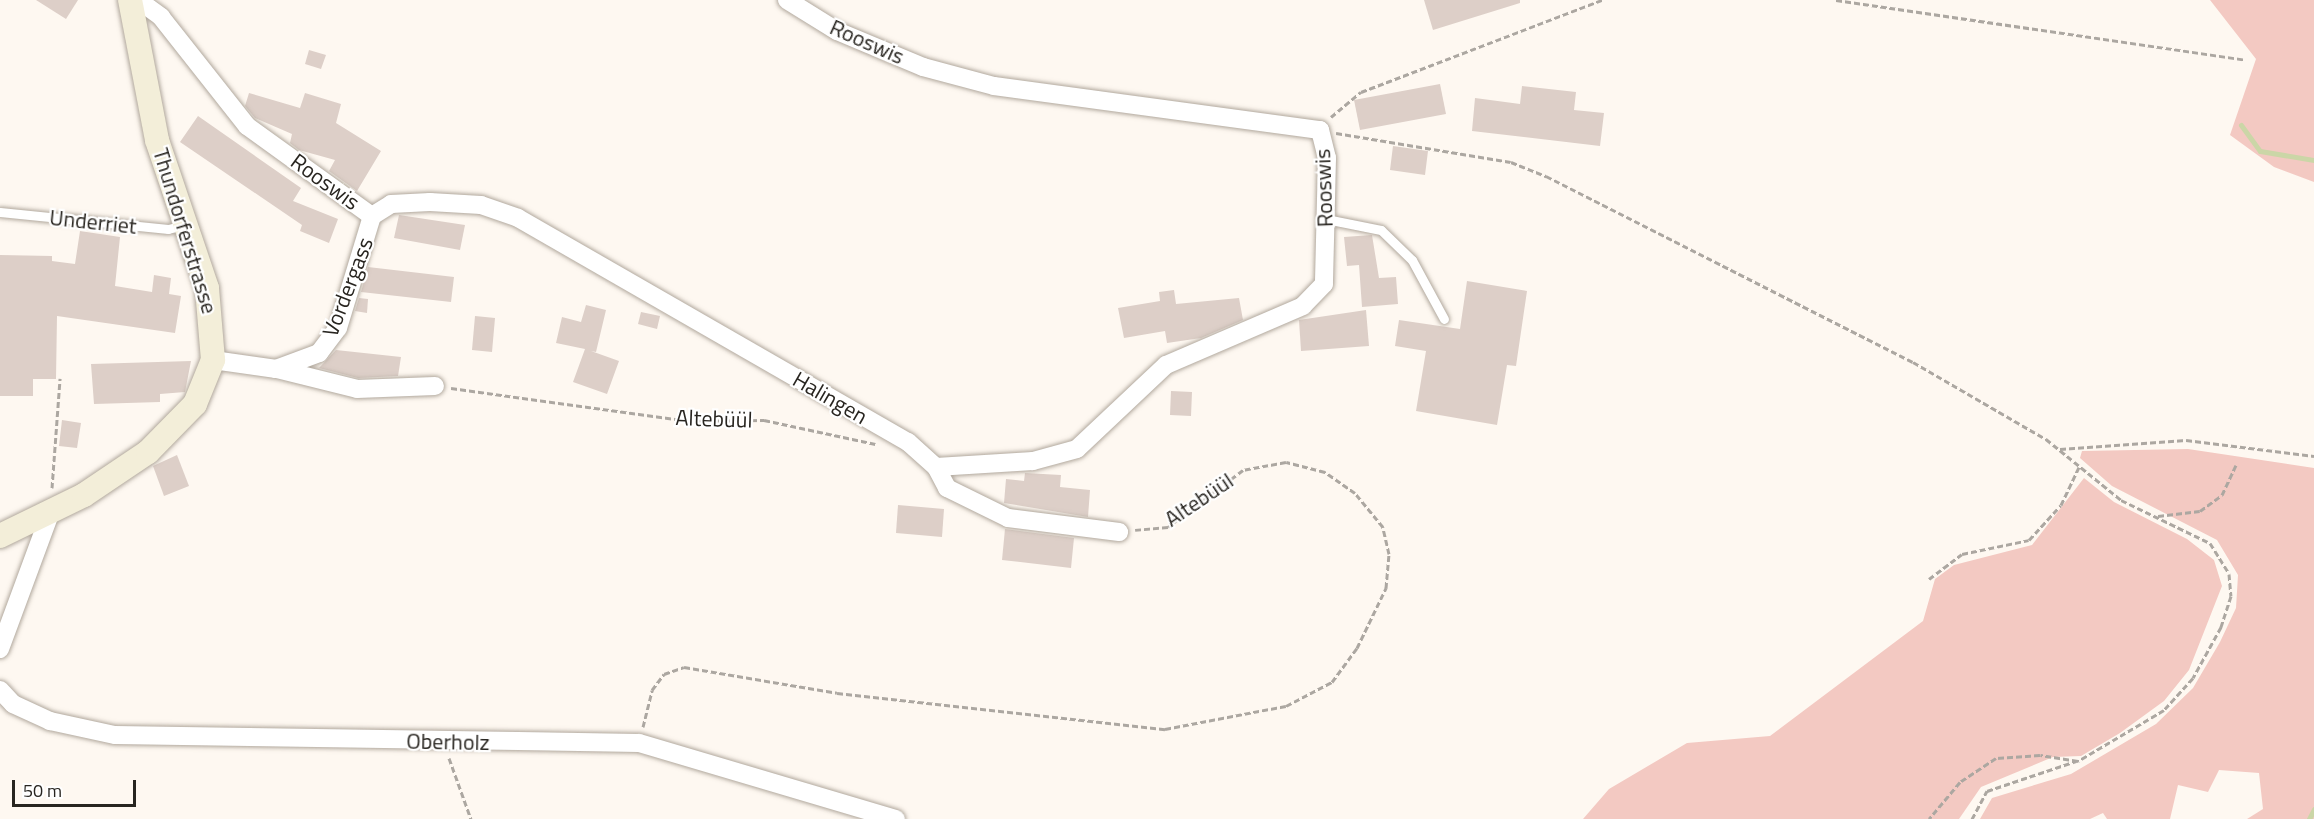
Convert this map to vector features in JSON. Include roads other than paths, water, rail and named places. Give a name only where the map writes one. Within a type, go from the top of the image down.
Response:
[{"type":"street","name":"Thundorferstrasse","points":[[0,536],[50,514],[107,480],[171,432],[195,404],[213,360],[212,311],[157,140],[130,0]]},
{"type":"street","name":"Rooswis","points":[[138,0],[162,17],[246,126],[372,216],[391,204],[481,205],[518,218],[720,334]]},
{"type":"street","name":"Rooswis","points":[[786,0],[837,31],[923,67],[994,86],[1320,130],[1327,158],[1324,284],[1303,306],[1166,365],[1077,449],[1033,461],[936,467]]},
{"type":"street","name":"Vordergass","points":[[213,360],[276,369],[309,358],[330,341],[372,216]]},
{"type":"street","name":"Halingen","points":[[720,334],[908,442],[936,467]]},
{"type":"street","points":[[276,369],[357,389],[435,386]]},
{"type":"street","points":[[936,467],[947,488],[1008,518],[1119,532]]},
{"type":"street","points":[[0,649],[9,618],[50,514]]},
{"type":"street","points":[[0,602],[9,618]]},
{"type":"street","name":"Oberholz","points":[[0,690],[13,704],[50,721],[115,735],[444,742],[639,743],[896,819]]},
{"type":"lane","name":"Underriet","points":[[0,212],[168,230],[186,225]]},
{"type":"lane","points":[[1326,219],[1381,230],[1412,260],[1444,319]]},
{"type":"waterway","points":[[2241,125],[2260,151],[2314,160]]},
{"type":"waterway","points":[[2309,819],[2314,809]]}]
